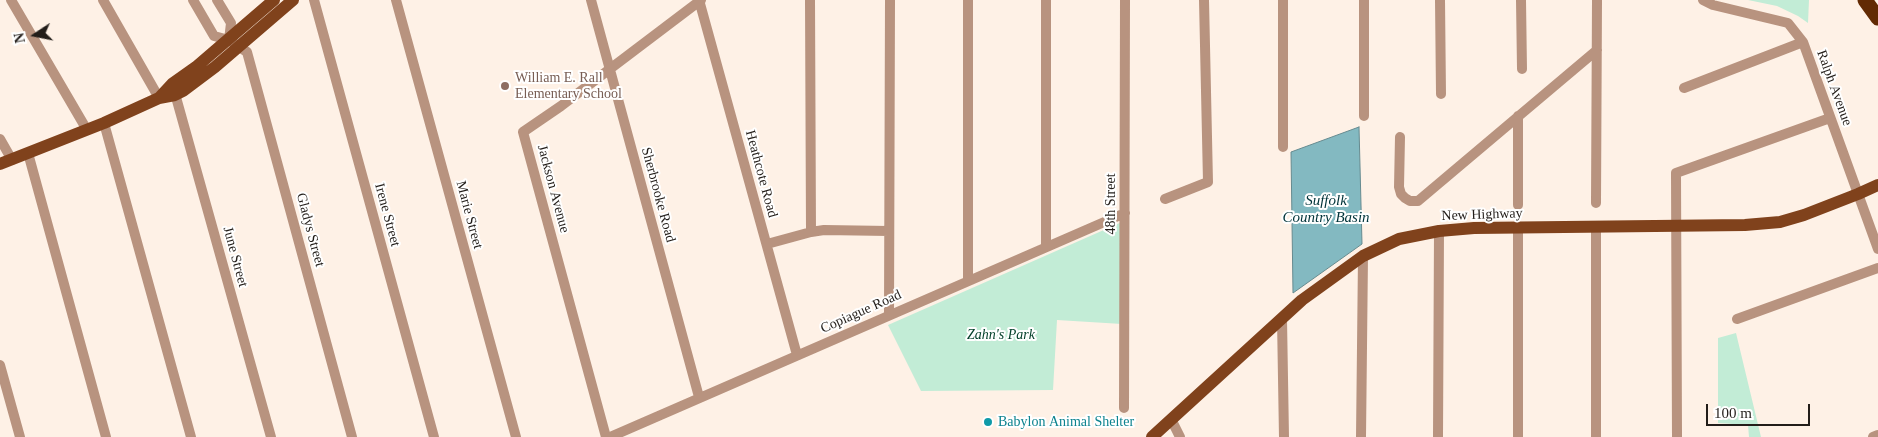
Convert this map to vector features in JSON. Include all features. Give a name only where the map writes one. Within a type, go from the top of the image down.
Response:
[{"type":"highway","points":[[1865,0],[1878,18]]},
{"type":"main road","points":[[6,162],[104,123],[159,98],[174,89],[196,82],[274,0]]},
{"type":"main road","points":[[234,43],[293,0]]},
{"type":"main road","name":"New Highway","points":[[1152,437],[1302,300],[1363,256],[1399,239],[1438,231],[1596,226],[1745,225],[1780,222],[1804,215],[1878,185]]},
{"type":"street","points":[[11,0],[87,130]]},
{"type":"street","points":[[103,0],[159,98]]},
{"type":"street","points":[[193,0],[214,36],[234,43],[231,23],[217,0]]},
{"type":"street","name":"Irene Street","points":[[314,0],[434,437]]},
{"type":"street","name":"Marie Street","points":[[396,0],[516,437]]},
{"type":"street","name":"Sherbrooke Road","points":[[591,0],[699,397]]},
{"type":"street","name":"Jackson Avenue","points":[[608,437],[523,132],[610,69],[700,0]]},
{"type":"street","name":"Heathcote Road","points":[[700,0],[797,355]]},
{"type":"street","points":[[810,0],[811,232]]},
{"type":"street","points":[[889,314],[890,0]]},
{"type":"street","points":[[968,0],[968,281]]},
{"type":"street","points":[[1046,0],[1046,246]]},
{"type":"street","name":"48th Street","points":[[1124,408],[1125,0]]},
{"type":"street","points":[[1165,199],[1208,182],[1204,0]]},
{"type":"street","points":[[1283,0],[1283,147]]},
{"type":"street","points":[[1364,0],[1364,116]]},
{"type":"street","points":[[1440,0],[1441,94]]},
{"type":"street","points":[[1522,0],[1522,69]]},
{"type":"street","points":[[1596,203],[1597,0]]},
{"type":"street","name":"Ralph Avenue","points":[[1703,0],[1720,7],[1788,23],[1803,42],[1878,249]]},
{"type":"street","points":[[1684,88],[1803,42]]},
{"type":"street","name":"Gladys Street","points":[[234,43],[247,54],[352,437]]},
{"type":"street","points":[[1400,137],[1399,187],[1401,194],[1405,198],[1410,201],[1418,201],[1597,50]]},
{"type":"street","name":"June Street","points":[[174,89],[271,437]]},
{"type":"street","points":[[1518,116],[1518,205]]},
{"type":"street","points":[[1677,437],[1676,173],[1830,118]]},
{"type":"street","points":[[104,123],[191,437]]},
{"type":"street","points":[[0,139],[6,162]]},
{"type":"street","points":[[28,153],[106,437]]},
{"type":"street","name":"Copiague Road","points":[[608,437],[1125,213]]},
{"type":"street","points":[[1596,226],[1596,437]]},
{"type":"street","points":[[1518,228],[1518,437]]},
{"type":"street","points":[[767,244],[824,230],[889,231]]},
{"type":"street","points":[[1438,231],[1438,437]]},
{"type":"street","points":[[1361,437],[1363,256]]},
{"type":"street","points":[[1737,319],[1878,268]]},
{"type":"street","points":[[1282,319],[1284,437]]},
{"type":"street","points":[[0,365],[20,437]]},
{"type":"street","points":[[1172,420],[1180,437]]},
{"type":"street","points":[[1873,437],[1878,435]]},
{"type":"green space","points":[[1748,0],[1809,0],[1808,23],[1777,6]]},
{"type":"green space","name":"Zahn's Park","points":[[1122,222],[1122,324],[1057,320],[1053,390],[921,391],[888,325]]},
{"type":"green space","points":[[1736,333],[1761,437],[1749,437],[1748,425],[1718,423],[1718,338]]},
{"type":"water","name":"Suffolk Country Basin","points":[[1359,127],[1362,244],[1293,293],[1291,152]]},
{"type":"place","name":"William E. Rall Elementary School","points":[[505,86]]},
{"type":"place","name":"Babylon Animal Shelter","points":[[988,422]]}]
